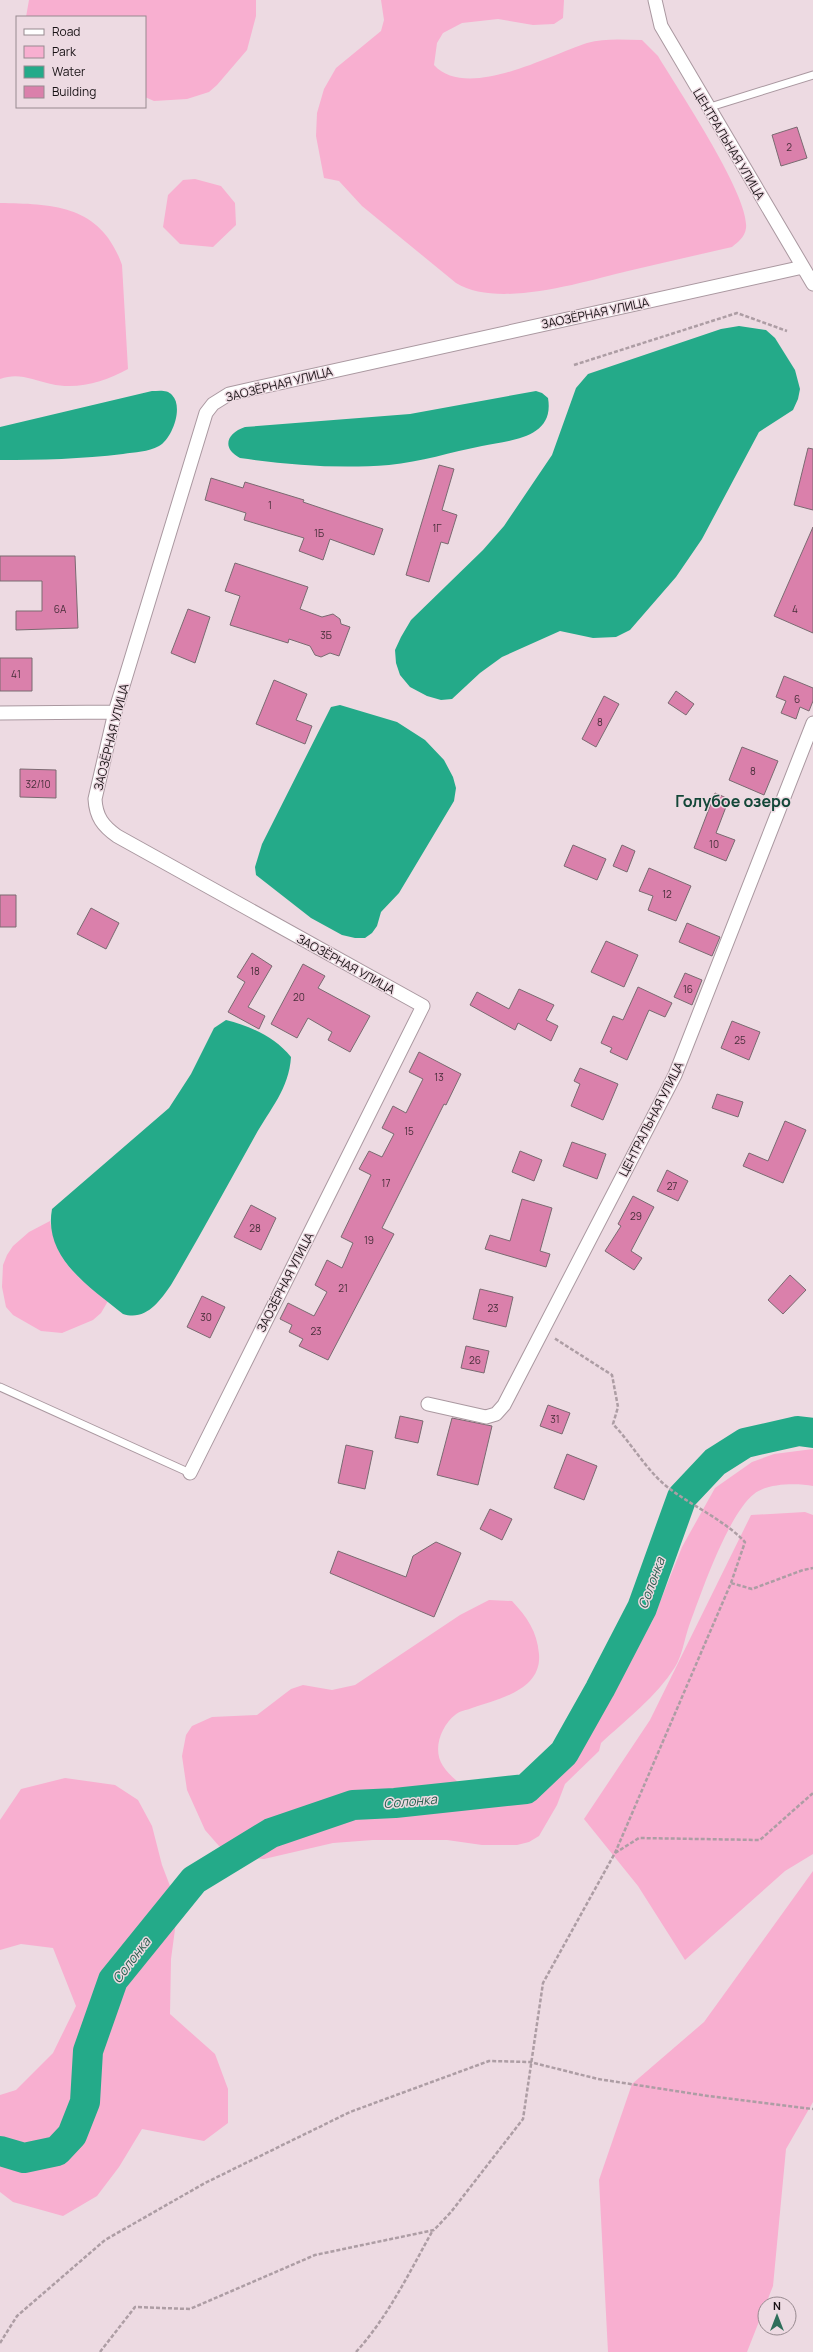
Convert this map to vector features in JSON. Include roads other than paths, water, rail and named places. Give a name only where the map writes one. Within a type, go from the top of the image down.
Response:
[{"type":"street","name":"ЦЕНТРАЛЬНАЯ УЛИЦА","points":[[656,0],[661,26],[707,108],[813,284]]},
{"type":"street","name":"ЗАОЗЁРНАЯ УЛИЦА","points":[[190,1472],[423,1006],[106,828],[96,813],[95,799],[115,712],[171,529],[201,423],[206,413],[221,398],[229,394],[803,267]]},
{"type":"street","points":[[0,713],[115,712]]},
{"type":"street","name":"ЦЕНТРАЛЬНАЯ УЛИЦА","points":[[428,1404],[486,1417],[496,1414],[504,1405],[675,1075],[813,723]]},
{"type":"lane","points":[[707,108],[813,75]]},
{"type":"lane","points":[[0,1387],[190,1472]]},
{"type":"water","points":[[739,326],[766,330],[775,338],[795,370],[800,389],[798,399],[793,410],[759,432],[702,539],[676,577],[630,630],[616,637],[593,638],[560,631],[502,657],[480,673],[452,699],[441,700],[427,696],[410,687],[400,675],[396,663],[395,650],[401,637],[411,620],[483,550],[504,526],[552,455],[576,388],[588,374],[721,329]]},
{"type":"water","points":[[152,391],[170,393],[175,400],[177,407],[177,415],[172,430],[164,442],[155,448],[146,451],[108,456],[0,460],[0,427]]},
{"type":"water","points":[[536,391],[542,393],[548,398],[548,412],[545,422],[538,430],[517,439],[470,448],[413,462],[352,467],[277,463],[240,458],[230,450],[228,445],[230,437],[245,427],[410,414]]},
{"type":"water","points":[[340,705],[397,722],[425,740],[444,760],[453,777],[456,788],[454,801],[399,893],[381,912],[377,926],[372,933],[365,938],[355,938],[342,935],[311,918],[256,875],[255,867],[262,844],[331,707]]},
{"type":"water","points":[[226,1020],[262,1033],[285,1050],[291,1057],[287,1079],[278,1098],[255,1136],[203,1230],[162,1298],[151,1308],[139,1315],[123,1314],[84,1282],[62,1257],[55,1242],[51,1226],[52,1209],[169,1108],[191,1074],[214,1028]]},
{"type":"waterway","name":"Солонка","points":[[0,2151],[24,2158],[57,2151],[72,2135],[85,2102],[88,2051],[113,1980],[194,1880],[271,1833],[353,1805],[395,1803],[526,1789],[564,1753],[600,1689],[642,1608],[682,1497],[715,1462],[745,1443],[798,1431],[813,1433]]},
{"type":"district","name":"Голубое озеро","points":[[733,801]]}]
